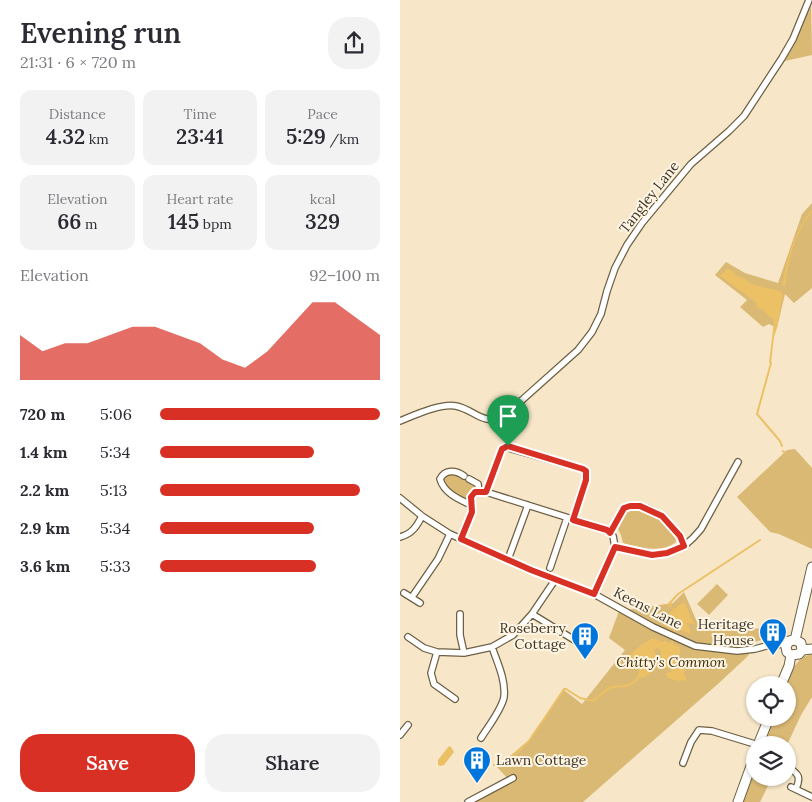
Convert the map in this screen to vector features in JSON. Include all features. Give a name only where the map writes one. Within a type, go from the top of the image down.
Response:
[{"type":"main road","points":[[791,655],[786,649],[791,642],[812,566]]},
{"type":"main road","points":[[791,642],[801,643],[802,650]]},
{"type":"main road","points":[[791,655],[797,655],[802,650],[812,649]]},
{"type":"main road","points":[[785,676],[791,655]]},
{"type":"main road","points":[[738,802],[746,780]]},
{"type":"street","name":"Tangley Lane","points":[[400,420],[436,408],[455,406],[482,418],[494,420],[503,417],[578,350],[592,332],[601,314],[615,268],[627,245],[642,223],[691,164],[744,116],[793,39],[810,0]]},
{"type":"street","points":[[486,492],[502,449],[505,447],[586,471],[586,480],[550,568]]},
{"type":"street","points":[[615,547],[652,555],[667,553],[684,546],[701,529],[738,462]]},
{"type":"street","points":[[471,505],[449,494],[440,479],[442,474],[447,472],[460,473],[478,484],[479,492]]},
{"type":"street","points":[[461,539],[472,512],[471,497],[475,492],[486,492],[607,530],[613,536],[615,547],[594,594]]},
{"type":"street","name":"Keens Lane","points":[[400,498],[422,516],[450,534],[555,580],[594,594],[653,627],[695,646],[737,651],[791,642]]},
{"type":"street","points":[[510,554],[528,506]]},
{"type":"street","points":[[610,533],[624,508],[640,506],[662,516],[680,536],[684,546]]},
{"type":"street","points":[[400,537],[415,529],[422,516]]},
{"type":"street","points":[[412,597],[438,558],[450,534]]},
{"type":"street","points":[[408,637],[424,648],[437,652],[464,653],[492,647],[513,635],[532,614],[555,580]]},
{"type":"street","points":[[404,593],[420,603]]},
{"type":"street","points":[[460,614],[460,635],[464,653]]},
{"type":"street","points":[[532,614],[576,641]]},
{"type":"street","points":[[481,738],[501,706],[504,696],[503,680],[492,647]]},
{"type":"street","points":[[437,652],[431,673],[434,684],[455,699]]},
{"type":"street","points":[[400,735],[408,725]]},
{"type":"street","points":[[683,763],[691,742],[699,730],[712,731],[746,741]]},
{"type":"street","points":[[796,772],[799,778],[799,782],[796,785]]},
{"type":"street","points":[[468,802],[513,778]]},
{"type":"street","points":[[795,786],[793,788],[812,797]]},
{"type":"green space","points":[[811,0],[812,55],[785,61]]},
{"type":"green space","points":[[812,203],[812,288],[794,303],[785,294],[777,328],[769,324],[763,327],[740,307],[747,300],[715,275],[726,262],[745,273],[778,283],[802,214]]},
{"type":"green space","points":[[795,449],[812,468],[812,549],[779,534],[770,532],[737,497],[787,450]]},
{"type":"green space","points":[[453,473],[475,484],[476,489],[464,499],[451,491],[444,483],[443,479],[446,475]]},
{"type":"green space","points":[[631,506],[647,510],[662,519],[670,527],[676,542],[670,546],[657,549],[623,543],[618,529],[624,513]]},
{"type":"green space","points":[[717,584],[728,595],[709,615],[697,604]]},
{"type":"green space","name":"Chitty's Common","points":[[684,592],[697,622],[789,632],[755,642],[748,656],[719,683],[583,802],[474,802],[511,782],[497,767],[529,740],[564,690],[582,704],[625,650],[609,638],[619,611],[673,603]]},
{"type":"green space","points":[[812,654],[812,697],[796,726],[796,676],[789,676],[802,657]]},
{"type":"green space","points":[[768,726],[796,726],[791,736],[764,736]]},
{"type":"green space","points":[[747,786],[768,786],[760,802],[741,802]]},
{"type":"shaded area","points":[[812,210],[797,238],[790,257],[785,286],[782,285],[789,255],[796,236]]},
{"type":"shaded area","points":[[727,269],[751,284],[783,293],[771,363],[769,363],[774,321],[764,310],[757,308],[756,302],[720,276]]},
{"type":"shaded area","points":[[684,602],[695,624],[687,623],[692,635],[673,627],[671,630],[662,624],[673,609]]},
{"type":"shaded area","points":[[653,638],[680,647],[680,653],[673,668],[676,670],[681,665],[687,666],[684,673],[687,680],[679,681],[668,678],[666,673],[671,672],[672,669],[665,667],[660,662],[661,652],[658,647],[655,650],[655,666],[652,668],[648,665],[646,666],[650,673],[645,677],[638,678],[640,667],[645,666],[645,664],[639,661],[630,662],[626,659],[641,645]]},
{"type":"shaded area","points":[[449,746],[454,752],[444,765],[438,765],[438,760]]},
{"type":"waterway","points":[[771,363],[757,414],[780,441],[782,446]]},
{"type":"waterway","points":[[671,606],[668,605],[678,594],[760,540]]},
{"type":"waterway","points":[[672,644],[675,627]]},
{"type":"waterway","points":[[542,722],[564,689],[580,698],[593,701],[609,688],[631,684],[638,678]]},
{"type":"waterway","points":[[494,765],[506,762],[511,758],[529,741],[541,723]]},
{"type":"place","name":"Heritage House","points":[[773,656]]},
{"type":"place","name":"Roseberry Cottage","points":[[585,660]]},
{"type":"place","name":"Lawn Cottage","points":[[477,784]]},
{"type":"route","points":[[508,446],[586,471],[586,480],[573,520],[607,530],[610,533],[624,508],[640,506],[662,516],[680,536],[684,546],[667,553],[652,555],[615,547],[594,594],[531,570],[461,539],[472,512],[471,497],[475,492],[486,492],[502,449],[508,446]]}]
